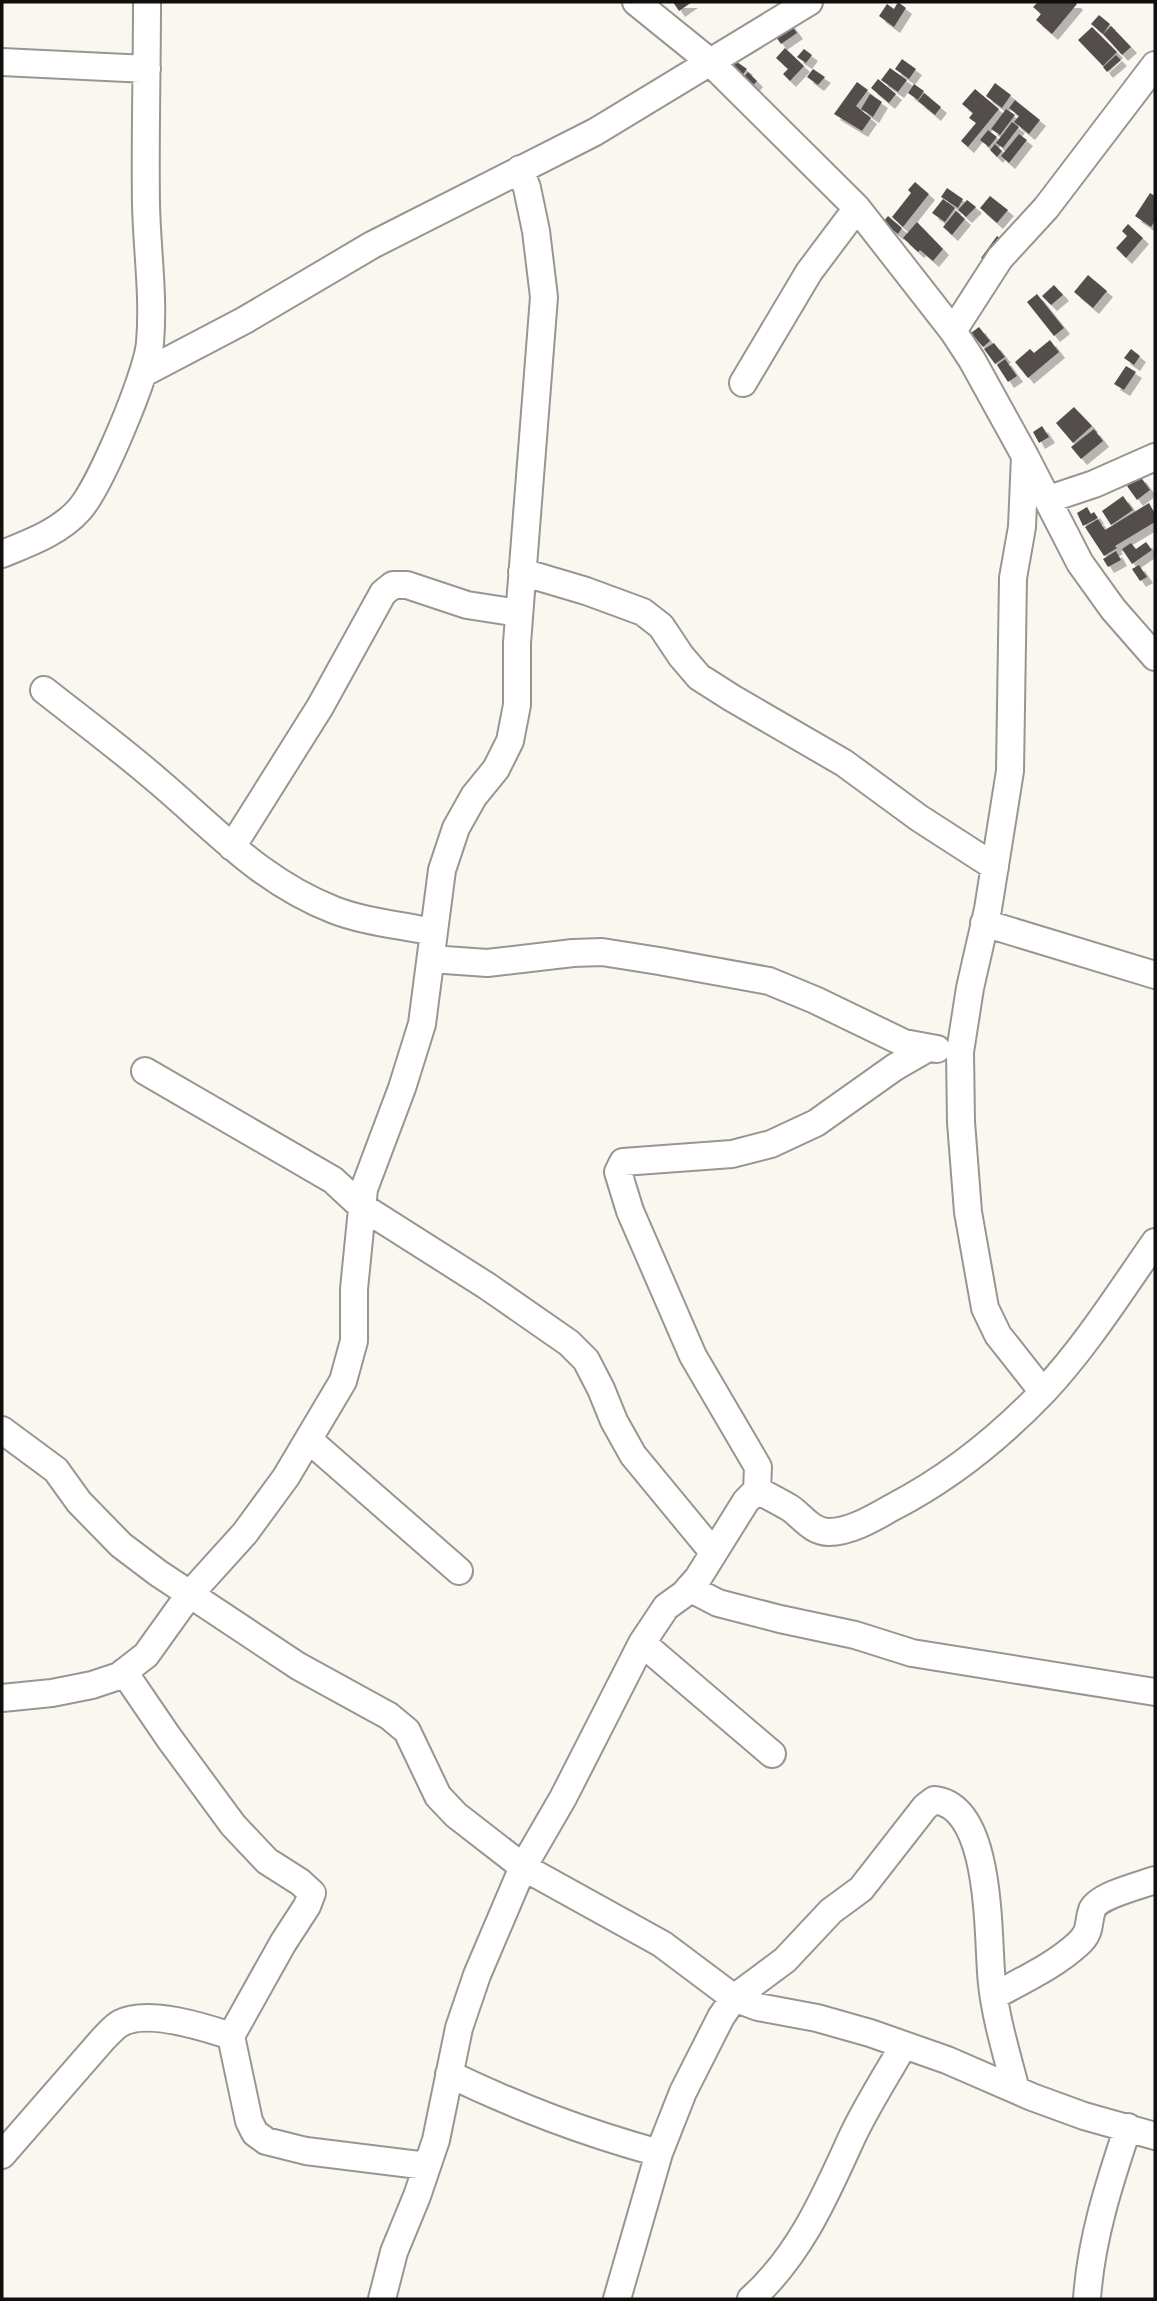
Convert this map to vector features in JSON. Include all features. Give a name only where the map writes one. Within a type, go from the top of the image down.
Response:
[{"type":"street","points":[[2,554],[36,540],[80,509],[102,469],[144,373],[150,346],[153,298],[146,206],[147,2]]},
{"type":"street","points":[[636,2],[709,61],[857,208],[953,331],[972,360],[1049,499],[1080,563],[1113,609],[1155,657]]},
{"type":"street","points":[[144,373],[245,320],[372,245],[595,132],[809,2]]},
{"type":"street","points":[[2,62],[147,69]]},
{"type":"street","points":[[953,331],[1000,258],[1046,208],[1155,65]]},
{"type":"street","points":[[2,1698],[52,1693],[92,1685],[124,1672],[146,1655],[189,1595],[246,1533],[286,1477],[343,1381],[354,1341],[354,1289],[361,1206],[371,1167],[402,1088],[422,1024],[442,870],[456,828],[474,796],[496,769],[510,741],[517,705],[519,613],[544,297],[536,231],[520,169]]},
{"type":"street","points":[[743,383],[809,272],[857,208]]},
{"type":"street","points":[[1025,456],[1022,527],[1013,578],[1010,771],[960,1052],[961,1122],[968,1212],[985,1308],[998,1335],[1043,1392]]},
{"type":"street","points":[[1049,499],[1094,484],[1155,457]]},
{"type":"street","points":[[2,576],[36,540]]},
{"type":"street","points":[[522,572],[643,612],[661,626],[699,677],[844,763],[919,818],[995,867]]},
{"type":"street","points":[[232,847],[320,708],[383,593],[394,585],[407,585],[467,605],[519,613]]},
{"type":"street","points":[[44,690],[158,781],[255,867],[335,911],[433,932]]},
{"type":"street","points":[[984,923],[1155,975]]},
{"type":"street","points":[[431,959],[487,963],[573,953],[602,953],[659,961],[769,981],[904,1043],[960,1052]]},
{"type":"street","points":[[382,2299],[394,2252],[427,2166],[441,2117],[459,2028],[523,1867],[642,1643],[666,1607],[689,1588],[746,1501],[757,1490],[758,1467],[693,1356],[630,1211],[618,1172],[619,1167],[623,1162],[732,1154],[771,1144],[816,1123],[895,1067],[928,1048]]},
{"type":"street","points":[[145,1071],[333,1180],[361,1206],[487,1286],[569,1343],[586,1360],[633,1455],[713,1552]]},
{"type":"street","points":[[757,1490],[790,1509],[815,1530],[828,1532],[844,1530],[923,1492],[974,1455],[1043,1392],[1107,1312],[1155,1242]]},
{"type":"street","points":[[2,1430],[56,1470],[79,1502],[121,1545],[189,1595],[299,1666],[389,1716],[407,1731],[438,1796],[456,1815],[523,1867],[662,1944],[734,1998],[758,2007],[817,2018],[904,2045],[1084,2116],[1155,2136]]},
{"type":"street","points":[[309,1440],[459,1571]]},
{"type":"street","points":[[689,1588],[718,1603],[855,1635],[912,1653],[1155,1692]]},
{"type":"street","points":[[642,1643],[772,1754]]},
{"type":"street","points":[[124,1672],[233,1825],[267,1861],[312,1893],[231,2036],[249,2121],[255,2133],[266,2141],[306,2151],[427,2166]]},
{"type":"street","points":[[617,2299],[659,2153],[683,2092],[708,2041],[734,1998],[785,1960],[831,1911],[861,1889],[925,1807],[934,1800],[950,1805],[960,1815],[973,1839],[983,1868],[994,1996],[1016,2090]]},
{"type":"street","points":[[994,1996],[1046,1968],[1078,1944],[1089,1932],[1093,1907],[1100,1900],[1155,1880]]},
{"type":"street","points":[[2,2155],[120,2023],[138,2018],[199,2025],[231,2036]]},
{"type":"street","points":[[751,2299],[770,2282],[812,2222],[832,2186],[854,2133],[904,2045]]},
{"type":"street","points":[[449,2074],[541,2116],[659,2153]]},
{"type":"street","points":[[1087,2299],[1090,2262],[1102,2205],[1128,2127]]},
{"type":"building","points":[[673,2],[692,2],[679,11]]},
{"type":"building","points":[[898,2],[906,8],[894,27],[879,16],[887,4],[894,9]]},
{"type":"building","points":[[1038,2],[1077,4],[1052,34],[1036,20],[1041,14],[1033,7]]},
{"type":"building","points":[[1099,15],[1110,24],[1103,34],[1091,24]]},
{"type":"building","points":[[789,22],[797,33],[781,44],[773,33]]},
{"type":"building","points":[[1111,26],[1131,47],[1122,55],[1103,34]]},
{"type":"building","points":[[1092,27],[1117,52],[1103,66],[1078,40]]},
{"type":"building","points":[[785,48],[804,66],[790,81],[783,74],[788,69],[776,58]]},
{"type":"building","points":[[804,49],[812,55],[806,63],[797,57]]},
{"type":"building","points":[[1116,55],[1121,60],[1107,72],[1103,67]]},
{"type":"building","points":[[730,57],[747,69],[738,81],[724,65]]},
{"type":"building","points":[[902,59],[916,69],[909,79],[895,69]]},
{"type":"building","points":[[890,68],[907,80],[898,92],[881,80]]},
{"type":"building","points":[[813,69],[825,77],[818,85],[807,77]]},
{"type":"building","points":[[748,72],[757,81],[751,88],[742,79]]},
{"type":"building","points":[[878,79],[896,94],[889,103],[871,88]]},
{"type":"building","points":[[857,82],[868,90],[856,106],[871,118],[862,131],[834,114]]},
{"type":"building","points":[[995,83],[1011,95],[1002,108],[986,96]]},
{"type":"building","points":[[914,84],[924,91],[918,100],[908,93]]},
{"type":"building","points":[[975,89],[999,109],[968,147],[961,141],[976,123],[969,118],[973,113],[962,104]]},
{"type":"building","points":[[924,93],[941,107],[935,115],[918,101]]},
{"type":"building","points":[[870,94],[882,102],[873,117],[861,109]]},
{"type":"building","points":[[1015,100],[1040,120],[1029,134],[1014,122],[1019,116],[1009,108]]},
{"type":"building","points":[[1006,109],[1015,115],[1000,135],[991,129]]},
{"type":"building","points":[[1012,122],[1019,127],[1003,148],[996,143]]},
{"type":"building","points":[[988,130],[997,137],[989,147],[980,140]]},
{"type":"building","points":[[1019,134],[1027,140],[1009,163],[1001,156]]},
{"type":"building","points":[[995,144],[1002,151],[997,157],[990,150]]},
{"type":"building","points":[[915,182],[929,194],[903,227],[892,217],[911,193],[908,190]]},
{"type":"building","points":[[947,188],[963,199],[958,208],[941,197]]},
{"type":"building","points":[[1150,193],[1155,196],[1155,221],[1151,227],[1135,216]]},
{"type":"building","points":[[990,196],[1008,210],[997,223],[980,208]]},
{"type":"building","points":[[943,199],[955,208],[945,222],[932,213]]},
{"type":"building","points":[[967,200],[976,207],[966,217],[958,210]]},
{"type":"building","points":[[956,211],[965,219],[952,235],[943,227]]},
{"type":"building","points":[[888,216],[902,228],[898,234],[883,222]]},
{"type":"building","points":[[917,222],[943,249],[933,261],[903,238]]},
{"type":"building","points":[[1128,224],[1143,238],[1126,258],[1116,248],[1127,236],[1122,231]]},
{"type":"building","points":[[997,236],[1006,243],[989,264],[981,258]]},
{"type":"building","points":[[1088,275],[1107,291],[1093,308],[1074,292]]},
{"type":"building","points":[[1054,285],[1063,295],[1051,305],[1042,296]]},
{"type":"building","points":[[1037,294],[1064,328],[1054,336],[1027,302]]},
{"type":"building","points":[[979,327],[990,341],[983,347],[971,333]]},
{"type":"building","points":[[1050,340],[1059,352],[1028,378],[1015,362],[1030,349],[1034,353]]},
{"type":"building","points":[[994,343],[1005,357],[995,364],[984,349]]},
{"type":"building","points":[[1131,349],[1140,356],[1134,365],[1124,358]]},
{"type":"building","points":[[1005,359],[1017,376],[1008,382],[997,365]]},
{"type":"building","points":[[1126,366],[1136,372],[1124,390],[1114,384]]},
{"type":"building","points":[[1074,407],[1092,426],[1073,443],[1056,423]]},
{"type":"building","points":[[1042,426],[1049,437],[1039,443],[1033,432]]},
{"type":"building","points":[[1094,429],[1103,441],[1081,459],[1071,447]]},
{"type":"building","points":[[1140,476],[1150,490],[1137,500],[1127,486]]},
{"type":"building","points":[[1123,496],[1133,510],[1111,525],[1102,511]]},
{"type":"building","points":[[1149,503],[1155,514],[1155,522],[1115,546],[1117,548],[1104,556],[1085,527],[1098,519],[1105,530]]},
{"type":"building","points":[[1087,507],[1091,514],[1094,512],[1098,518],[1083,526],[1077,513]]},
{"type":"building","points":[[1146,542],[1152,550],[1132,564],[1122,549],[1131,543],[1136,549]]},
{"type":"building","points":[[1116,551],[1121,560],[1108,567],[1103,559]]},
{"type":"building","points":[[1139,565],[1147,577],[1140,581],[1132,569]]}]
